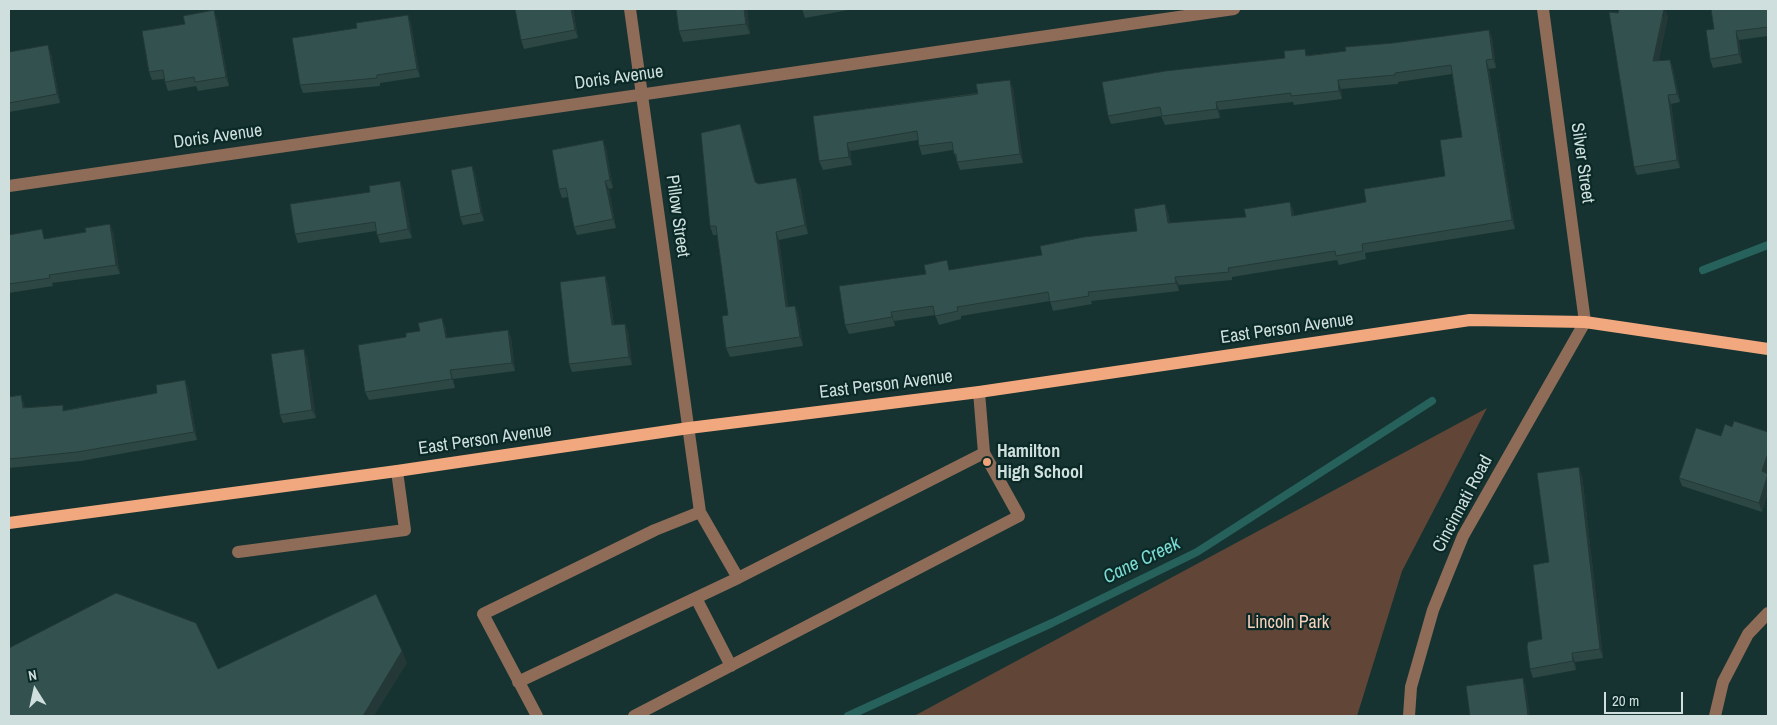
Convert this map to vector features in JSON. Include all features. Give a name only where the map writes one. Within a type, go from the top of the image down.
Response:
[{"type":"main road","name":"East Person Avenue","points":[[9,523],[397,471],[689,428],[979,392],[1470,320],[1585,322],[1768,349]]},
{"type":"street","name":"Pillow Street","points":[[630,9],[700,512]]},
{"type":"street","name":"Doris Avenue","points":[[9,186],[642,93],[1234,9]]},
{"type":"street","name":"Silver Street","points":[[1544,9],[1585,322]]},
{"type":"street","name":"Cincinnati Road","points":[[1409,716],[1411,687],[1433,610],[1463,536],[1585,322]]},
{"type":"street","points":[[634,716],[1019,516],[984,453],[979,392]]},
{"type":"street","points":[[518,682],[738,578],[984,453]]},
{"type":"street","points":[[238,552],[405,530],[397,471]]},
{"type":"street","points":[[536,716],[482,614],[656,530],[700,512],[738,578]]},
{"type":"street","points":[[696,598],[731,666]]},
{"type":"street","points":[[1715,716],[1723,682],[1748,634],[1768,613]]},
{"type":"green space","name":"Lincoln Park","points":[[1487,408],[1402,571],[1357,716],[914,716]]},
{"type":"building","points":[[515,9],[571,9],[575,30],[521,40]]},
{"type":"building","points":[[676,9],[744,9],[746,24],[679,31]]},
{"type":"building","points":[[1619,9],[1664,9],[1653,61],[1670,60],[1677,94],[1668,95],[1677,160],[1634,167],[1609,12],[1618,13]]},
{"type":"building","points":[[1711,9],[1768,9],[1768,27],[1736,31],[1739,54],[1710,59],[1706,30],[1714,29]]},
{"type":"building","points":[[214,10],[226,77],[195,82],[194,77],[165,82],[163,70],[149,72],[142,31],[185,24],[183,16]]},
{"type":"building","points":[[408,15],[417,69],[377,75],[377,78],[300,85],[292,38],[357,28],[356,23]]},
{"type":"building","points":[[1489,30],[1493,59],[1486,60],[1512,220],[1362,244],[1363,251],[1336,256],[1335,251],[1228,268],[1229,272],[1175,277],[1176,283],[1088,292],[1089,296],[1050,302],[1048,292],[957,307],[958,311],[935,316],[933,306],[891,312],[892,317],[845,325],[839,286],[926,274],[924,265],[947,260],[949,270],[1042,255],[1040,246],[1084,237],[1137,231],[1134,209],[1165,204],[1168,223],[1246,217],[1244,209],[1290,202],[1292,216],[1366,202],[1364,189],[1445,176],[1440,140],[1462,137],[1451,65],[1395,73],[1395,75],[1338,80],[1339,91],[1291,96],[1291,93],[1216,102],[1217,109],[1162,116],[1160,107],[1108,116],[1102,82],[1165,71],[1285,58],[1284,51],[1305,49],[1306,56],[1346,51],[1345,47],[1393,43]]},
{"type":"building","points":[[48,45],[57,94],[9,103],[9,52]]},
{"type":"building","points":[[1010,80],[1020,154],[957,162],[952,142],[919,146],[917,131],[847,143],[849,157],[819,161],[813,116],[978,94],[976,84]]},
{"type":"building","points":[[740,124],[755,182],[759,184],[796,178],[805,225],[776,232],[786,307],[795,306],[800,337],[726,348],[722,316],[728,315],[716,226],[710,226],[701,133]]},
{"type":"building","points":[[603,140],[610,180],[605,181],[613,219],[574,227],[566,188],[559,189],[552,150]]},
{"type":"building","points":[[472,166],[481,213],[460,217],[451,170]]},
{"type":"building","points":[[400,181],[408,229],[377,235],[375,222],[295,234],[290,204],[370,192],[369,186]]},
{"type":"building","points":[[110,224],[116,265],[49,275],[50,278],[9,284],[9,235],[42,229],[44,239],[86,232],[85,228]]},
{"type":"building","points":[[605,276],[612,325],[625,324],[629,357],[569,364],[560,282]]},
{"type":"building","points":[[442,318],[446,338],[508,330],[512,363],[450,370],[452,379],[365,392],[358,345],[406,337],[406,333],[420,331],[418,323]]},
{"type":"building","points":[[304,349],[312,410],[280,415],[271,354]]},
{"type":"building","points":[[185,380],[194,432],[77,452],[9,459],[9,397],[21,395],[23,408],[63,405],[63,411],[157,393],[156,385]]},
{"type":"building","points":[[1734,421],[1768,432],[1768,453],[1762,471],[1768,474],[1759,503],[1679,478],[1696,428],[1721,436],[1725,424],[1732,427]]},
{"type":"building","points":[[1579,467],[1600,649],[1572,653],[1573,661],[1530,669],[1528,642],[1542,639],[1533,565],[1549,562],[1537,473]]},
{"type":"building","points":[[116,593],[196,623],[218,669],[376,594],[402,651],[363,716],[9,716],[9,648]]},
{"type":"building","points":[[1523,678],[1528,716],[1470,716],[1466,686]]},
{"type":"waterway","name":"Cane Creek","points":[[1703,270],[1768,245]]},
{"type":"waterway","name":"Cane Creek","points":[[848,716],[1052,623],[1197,552],[1432,401]]},
{"type":"place","name":"Hamilton High School","points":[[987,462]]}]
